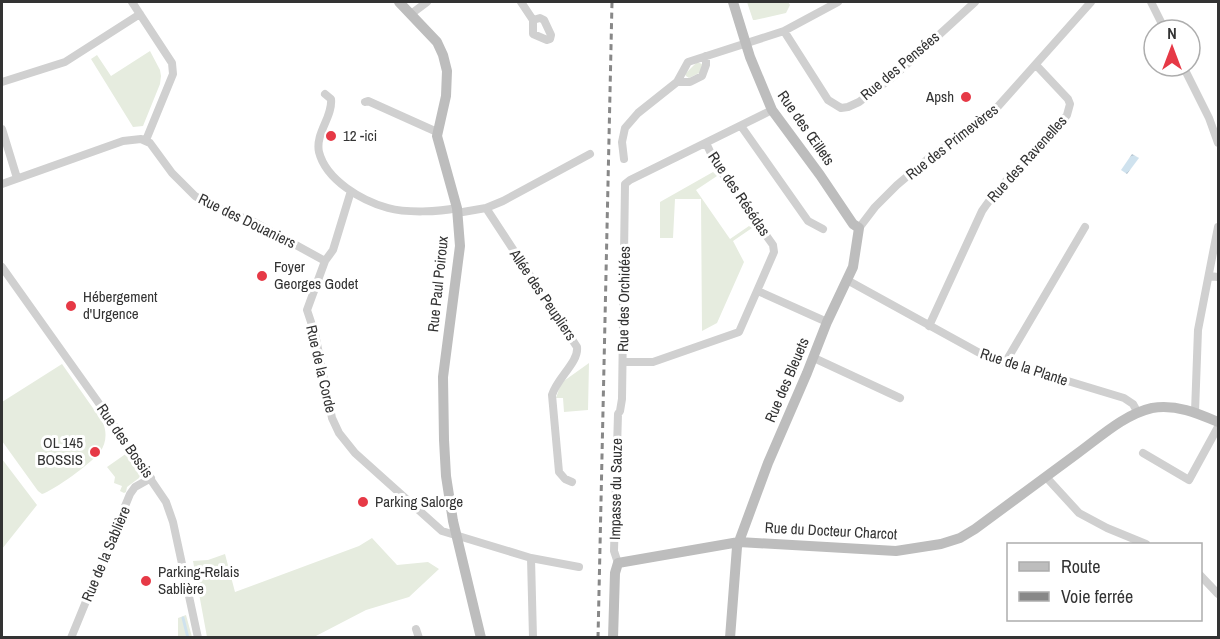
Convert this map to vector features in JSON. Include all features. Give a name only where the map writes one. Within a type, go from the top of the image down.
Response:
[{"type":"street","points":[[2,184],[123,141],[146,140],[173,69],[172,63],[132,2]]},
{"type":"street","points":[[399,2],[411,14],[427,2]]},
{"type":"street","points":[[521,2],[533,20]]},
{"type":"street","name":"Rue des Œillets","points":[[733,2],[772,110],[853,224],[859,228]]},
{"type":"street","points":[[624,159],[622,142],[625,128],[638,113],[677,82],[688,62],[784,31],[838,2]]},
{"type":"street","name":"Rue des Pensées","points":[[784,31],[828,100],[836,106],[848,107],[884,84],[975,2]]},
{"type":"street","name":"Rue des Primevères","points":[[859,228],[875,207],[897,185],[929,158],[993,112],[1090,2]]},
{"type":"street","points":[[1151,2],[1159,18]]},
{"type":"street","points":[[2,82],[65,62],[140,14]]},
{"type":"street","name":"Rue Paul Poiroux","points":[[411,14],[436,42],[446,63],[447,79],[437,132],[457,211],[460,246],[442,394],[446,476],[456,535],[481,638]]},
{"type":"street","points":[[677,82],[690,82],[702,76],[706,56]]},
{"type":"street","name":"Rue des Ravenelles","points":[[929,326],[982,211],[1000,186],[1067,115],[1070,104],[1068,99],[1036,65]]},
{"type":"street","points":[[1189,78],[1209,118],[1218,143]]},
{"type":"street","points":[[325,94],[331,99],[332,107],[319,139],[319,151],[329,170],[351,191],[380,206],[395,210],[457,211],[486,208],[519,193],[552,172],[590,154]]},
{"type":"street","points":[[364,102],[368,101],[437,132]]},
{"type":"street","points":[[706,143],[772,110]]},
{"type":"street","points":[[741,126],[808,221],[823,229]]},
{"type":"street","points":[[2,129],[18,178]]},
{"type":"street","name":"Rue des Douaniers","points":[[146,140],[155,147],[172,174],[195,196],[212,206],[254,222],[325,261]]},
{"type":"street","name":"Rue des Orchidées","points":[[618,414],[621,407],[627,182],[706,143]]},
{"type":"street","name":"Rue des Résédas","points":[[622,362],[653,362],[735,334],[741,328],[774,252],[773,245],[717,166],[706,143]]},
{"type":"street","name":"Rue de la Corde","points":[[351,191],[333,250],[325,261],[307,310],[315,334],[332,418],[339,433],[355,453],[442,531],[531,558],[579,567]]},
{"type":"street","name":"Allée des Peupliers","points":[[486,208],[577,347],[576,357],[556,384],[552,395],[560,472],[565,479],[572,482]]},
{"type":"street","points":[[1005,363],[1085,226]]},
{"type":"street","points":[[1195,412],[1198,330],[1218,227]]},
{"type":"street","name":"Rue des Bleuets","points":[[730,638],[736,551],[768,463],[814,358],[827,322],[853,267],[859,228]]},
{"type":"street","name":"Rue des Bossis","points":[[2,267],[166,502],[173,522],[198,638]]},
{"type":"street","points":[[1209,276],[1218,277]]},
{"type":"street","name":"Rue de la Plante","points":[[847,280],[963,345],[1005,363],[1124,398],[1133,404],[1138,413]]},
{"type":"street","points":[[758,291],[827,322]]},
{"type":"street","points":[[814,358],[900,398]]},
{"type":"street","name":"Rue du Docteur Charcot","points":[[618,563],[739,542],[896,550],[941,544],[960,538],[975,529],[1113,427],[1138,413],[1165,407],[1195,412],[1218,422]]},
{"type":"street","name":"Impasse du Sauze","points":[[618,414],[614,551],[618,563]]},
{"type":"street","points":[[1143,453],[1189,480],[1218,427]]},
{"type":"street","points":[[1046,477],[1079,513],[1107,528],[1144,543]]},
{"type":"street","name":"Rue de la Sablière","points":[[71,638],[130,494],[135,487],[151,478]]},
{"type":"street","points":[[531,558],[533,638]]},
{"type":"street","points":[[613,638],[615,573],[618,563]]},
{"type":"street","points":[[1202,577],[1218,594]]},
{"type":"street","points":[[416,629],[419,638]]},
{"type":"shaded area","points":[[747,2],[788,2],[790,5],[786,13],[753,20]]},
{"type":"shaded area","points":[[150,51],[160,70],[160,84],[143,126],[133,127],[91,59],[97,55],[111,76]]},
{"type":"shaded area","points":[[697,62],[702,64],[701,72],[689,78],[685,74]]},
{"type":"shaded area","points":[[713,172],[717,176],[696,190],[730,239],[749,226],[752,228],[733,241],[744,262],[717,323],[702,331],[701,199],[675,199],[673,238],[660,238],[660,202]]},
{"type":"shaded area","points":[[589,363],[588,410],[564,412],[563,398],[556,398],[561,383]]},
{"type":"shaded area","points":[[62,364],[102,421],[105,441],[100,452],[90,462],[42,494],[2,441],[2,402]]},
{"type":"shaded area","points":[[127,453],[141,473],[124,493],[120,491],[122,486],[114,483],[115,477],[107,467]]},
{"type":"shaded area","points":[[2,459],[37,505],[2,549]]},
{"type":"shaded area","points":[[372,538],[397,565],[428,562],[439,569],[409,597],[366,610],[314,637],[207,637],[193,561],[208,560],[225,554],[235,592],[359,546]]},
{"type":"shaded area","points":[[186,615],[192,637],[178,637],[178,618]]},
{"type":"water","points":[[1132,154],[1139,158],[1127,174],[1121,170]]},
{"type":"waterway","points":[[183,618],[188,638]]},
{"type":"railway","points":[[598,638],[612,2]]},
{"type":"place","name":"Apsh","points":[[966,97]]},
{"type":"place","name":"12 -ici","points":[[331,136]]},
{"type":"place","name":"Foyer Georges Godet","points":[[262,276]]},
{"type":"place","name":"Hébergement d'Urgence","points":[[71,306]]},
{"type":"place","name":"OL 145 BOSSIS","points":[[95,452]]},
{"type":"place","name":"Parking Salorge","points":[[363,502]]},
{"type":"place","name":"Parking-Relais Sablière","points":[[146,581]]}]
